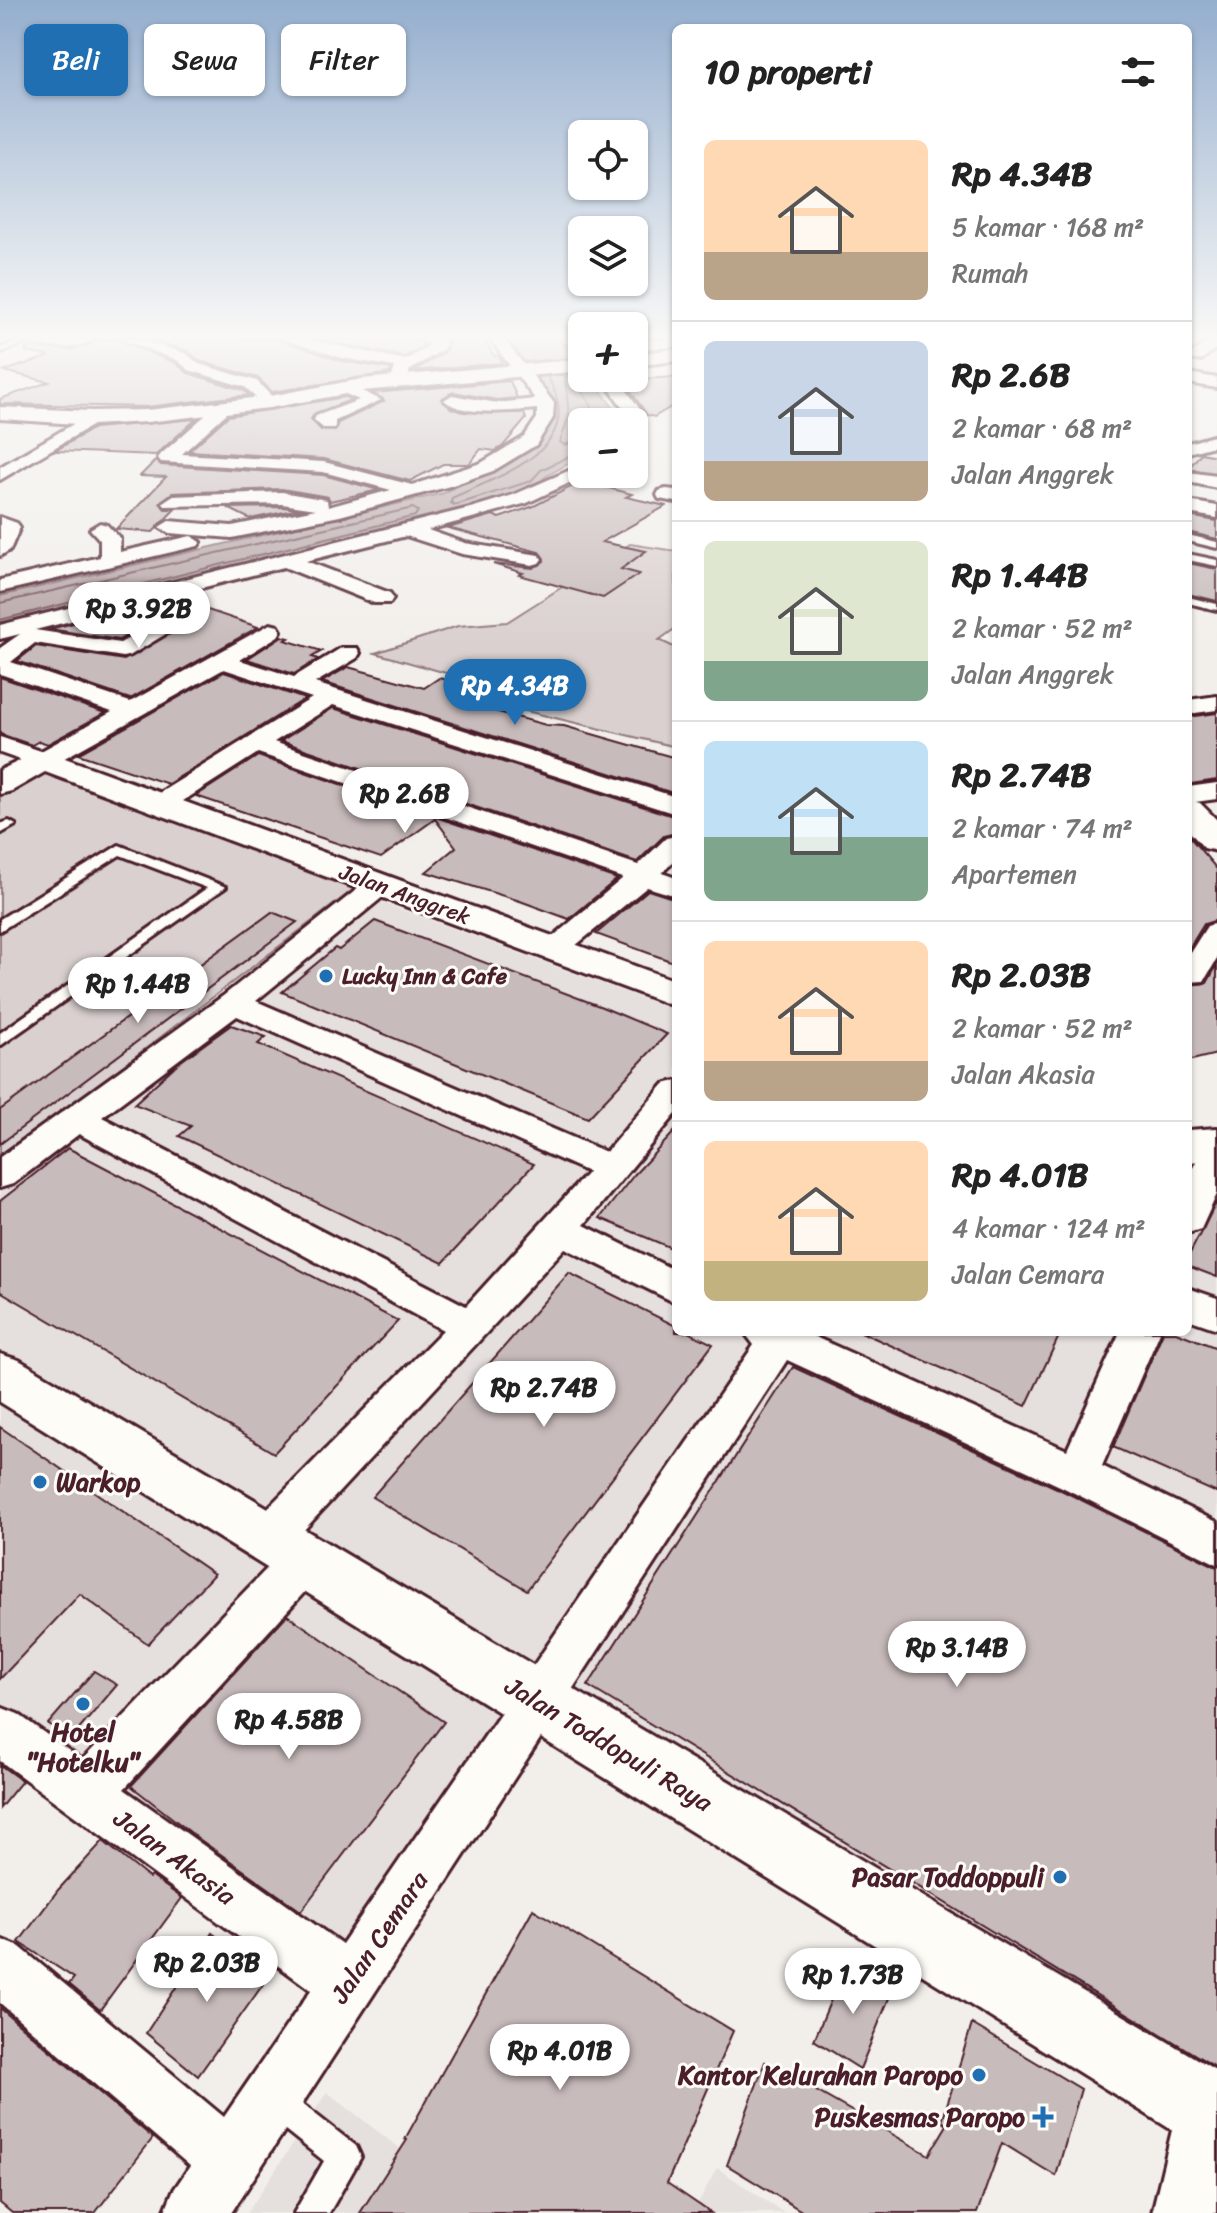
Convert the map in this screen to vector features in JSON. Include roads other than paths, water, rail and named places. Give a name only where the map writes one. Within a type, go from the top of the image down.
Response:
[{"type":"street","points":[[0,475],[53,442]]},
{"type":"street","points":[[185,442],[167,458],[324,467],[412,490]]},
{"type":"street","points":[[169,527],[232,532],[340,510],[487,467],[520,450],[528,442]]},
{"type":"street","points":[[1192,465],[1217,470]]},
{"type":"street","points":[[0,632],[408,530],[520,499],[568,477]]},
{"type":"street","points":[[1192,478],[1217,482]]},
{"type":"street","points":[[172,502],[290,499],[340,510]]},
{"type":"street","points":[[1192,508],[1217,512]]},
{"type":"street","points":[[0,523],[10,527],[0,550]]},
{"type":"street","points":[[100,529],[110,538],[110,559]]},
{"type":"street","points":[[408,530],[462,548],[532,559]]},
{"type":"street","points":[[0,586],[191,542]]},
{"type":"street","points":[[288,561],[382,598]]},
{"type":"street","points":[[0,659],[31,636],[123,650],[168,626]]},
{"type":"street","points":[[0,784],[270,631]]},
{"type":"street","points":[[295,686],[349,653]]},
{"type":"street","points":[[221,661],[672,805]]},
{"type":"street","points":[[0,666],[132,711]]},
{"type":"street","points":[[160,804],[329,697]]},
{"type":"street","points":[[1192,706],[1217,703]]},
{"type":"street","points":[[0,744],[43,760]]},
{"type":"street","points":[[255,744],[672,886]]},
{"type":"street","name":"Jalan Anggrek","points":[[43,760],[672,994]]},
{"type":"street","points":[[1192,794],[1217,791]]},
{"type":"street","points":[[1192,814],[1217,840]]},
{"type":"street","points":[[553,949],[644,875],[672,848]]},
{"type":"street","points":[[0,1175],[234,1003],[380,885]]},
{"type":"street","points":[[1199,976],[1217,932]]},
{"type":"street","points":[[234,1003],[611,1168]]},
{"type":"street","points":[[86,1793],[471,1327],[560,1229],[672,1097]]},
{"type":"street","points":[[77,1118],[471,1327]]},
{"type":"street","points":[[1192,1146],[1217,1144]]},
{"type":"street","points":[[1192,1211],[1217,1152]]},
{"type":"street","points":[[560,1229],[672,1286]]},
{"type":"street","points":[[1192,1305],[1217,1314]]},
{"type":"street","name":"Jalan Cemara","points":[[195,2213],[537,1701],[775,1336]]},
{"type":"street","points":[[778,1336],[1077,1474],[1217,1544]]},
{"type":"street","points":[[1077,1474],[1138,1336]]},
{"type":"street","name":"Jalan Toddopuli Raya","points":[[0,1375],[1216,2113]]},
{"type":"street","name":"Jalan Akasia","points":[[0,1731],[349,1983]]},
{"type":"street","points":[[0,1967],[230,2161]]},
{"type":"street","points":[[1192,2213],[1216,2113]]},
{"type":"lane","points":[[1192,539],[1217,545]]},
{"type":"lane","points":[[1192,558],[1217,563]]},
{"type":"lane","points":[[1192,601],[1217,607]]},
{"type":"lane","points":[[0,926],[119,849],[218,887],[0,1041]]},
{"type":"lane","points":[[271,2099],[345,2157],[310,2213]]},
{"type":"water","points":[[538,442],[568,442],[568,464],[545,477],[536,488],[492,504],[0,628],[0,596],[444,493]]},
{"type":"place","name":"Lucky Inn & Cafe","points":[[326,976]]},
{"type":"place","name":"Warkop","points":[[40,1482]]},
{"type":"place","name":"Hotel \"Hotelku\"","points":[[83,1704]]},
{"type":"place","name":"Pasar Toddoppuli","points":[[1060,1877]]},
{"type":"place","name":"Kantor Kelurahan Paropo","points":[[979,2075]]},
{"type":"place","name":"Puskesmas Paropo","points":[[1043,2117]]}]
